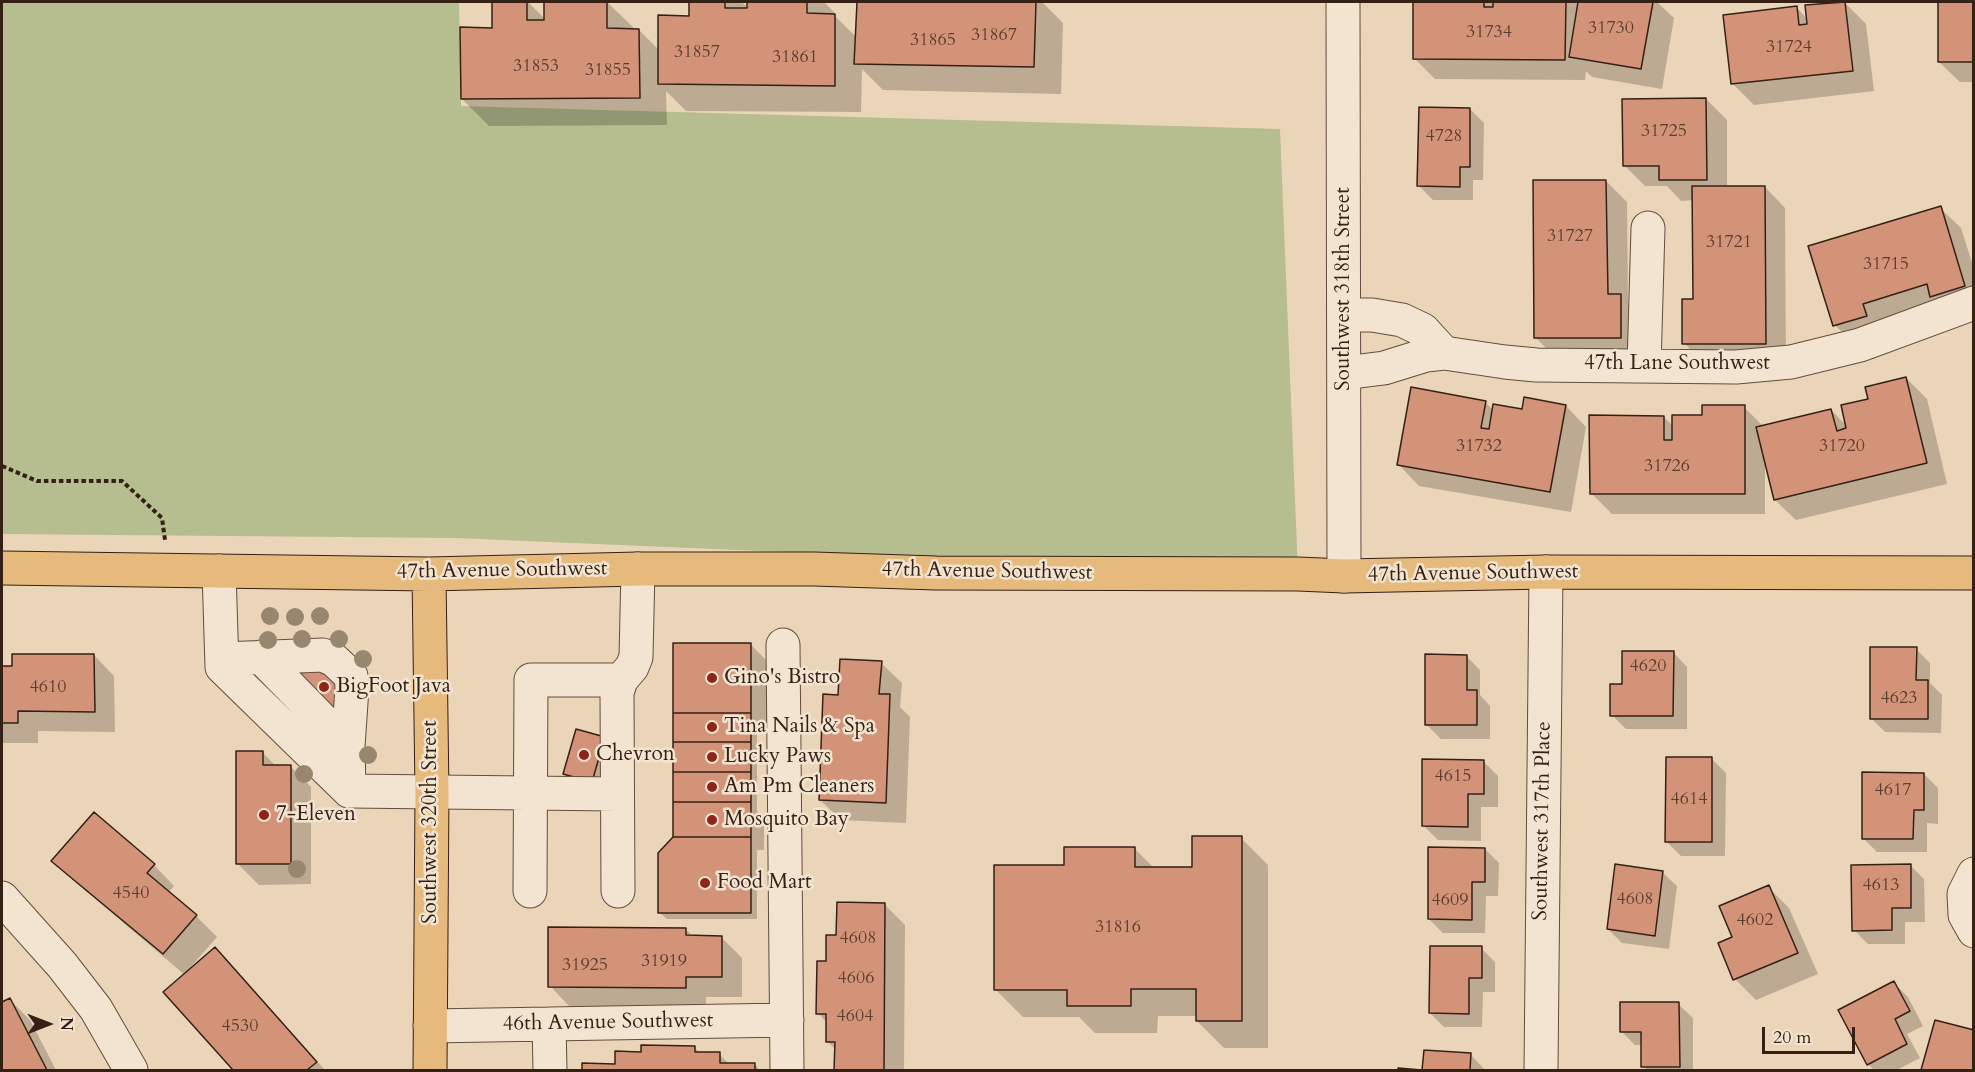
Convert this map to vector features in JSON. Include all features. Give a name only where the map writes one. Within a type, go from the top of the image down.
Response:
[{"type":"main road","name":"47th Avenue Southwest","points":[[2,568],[429,574],[638,569],[814,569],[936,573],[1286,573],[1344,576],[1546,573],[1974,573]]},
{"type":"main road","name":"Southwest 320th Street","points":[[429,574],[432,793],[430,1071]]},
{"type":"street","name":"Southwest 318th Street","points":[[1343,2],[1344,576]]},
{"type":"street","points":[[1644,366],[1648,228]]},
{"type":"street","name":"47th Lane Southwest","points":[[1344,373],[1384,368],[1426,355],[1444,353],[1505,363],[1536,365],[1736,367],[1791,362],[1860,345],[1974,303]]},
{"type":"street","points":[[1344,315],[1372,315],[1402,320],[1423,330],[1444,353]]},
{"type":"street","points":[[618,891],[617,693],[621,680],[633,665],[636,657],[638,569]]},
{"type":"street","points":[[219,571],[222,667],[349,791],[617,794]]},
{"type":"street","name":"Southwest 317th Place","points":[[1541,1071],[1546,573]]},
{"type":"street","points":[[783,645],[787,1071]]},
{"type":"street","points":[[222,659],[323,655],[334,660],[351,676],[349,791]]},
{"type":"street","points":[[261,657],[348,746]]},
{"type":"street","points":[[530,891],[531,680],[621,680]]},
{"type":"street","points":[[1974,874],[1964,894],[1965,915],[1974,932]]},
{"type":"street","points":[[2,898],[55,957],[96,1009],[131,1071]]},
{"type":"street","name":"46th Avenue Southwest","points":[[430,1026],[787,1020]]},
{"type":"street","points":[[549,1024],[550,1071]]},
{"type":"path","points":[[2,466],[37,482],[122,482],[162,518],[170,570]]},
{"type":"green space","points":[[2,2],[459,2],[461,106],[1280,129],[1298,574],[456,538],[2,534]]},
{"type":"building","points":[[492,2],[527,2],[527,20],[544,20],[544,2],[607,2],[607,28],[639,29],[640,98],[461,99],[460,27],[492,28]]},
{"type":"building","points":[[689,2],[725,2],[725,8],[747,8],[747,2],[807,2],[807,13],[835,14],[835,86],[658,84],[658,15],[689,16]]},
{"type":"building","points":[[857,2],[1036,2],[1034,67],[854,64]]},
{"type":"building","points":[[1413,2],[1484,2],[1484,7],[1493,7],[1493,2],[1566,2],[1565,60],[1413,59]]},
{"type":"building","points":[[1578,2],[1653,2],[1641,69],[1569,57]]},
{"type":"building","points":[[1845,2],[1853,71],[1731,84],[1723,15],[1797,6],[1799,25],[1807,24],[1805,5]]},
{"type":"building","points":[[1938,2],[1974,2],[1974,62],[1938,62]]},
{"type":"building","points":[[1706,98],[1707,180],[1659,180],[1659,166],[1623,166],[1622,99]]},
{"type":"building","points":[[1419,107],[1470,108],[1470,167],[1460,167],[1460,187],[1417,186]]},
{"type":"building","points":[[1533,180],[1606,180],[1608,294],[1621,294],[1621,338],[1534,338]]},
{"type":"building","points":[[1692,186],[1765,186],[1766,344],[1682,344],[1682,299],[1693,299]]},
{"type":"building","points":[[1941,206],[1965,286],[1930,297],[1927,284],[1863,304],[1867,316],[1833,326],[1808,246]]},
{"type":"building","points":[[1906,377],[1927,463],[1774,500],[1756,427],[1831,409],[1837,431],[1846,428],[1841,405],[1868,399],[1865,387]]},
{"type":"building","points":[[1411,387],[1486,401],[1481,428],[1489,429],[1493,404],[1522,409],[1524,397],[1566,405],[1550,492],[1397,465]]},
{"type":"building","points":[[1702,405],[1745,405],[1745,494],[1590,494],[1589,415],[1664,416],[1664,440],[1672,440],[1672,415],[1702,415]]},
{"type":"building","name":"Gino's Bistro","points":[[673,643],[751,643],[751,713],[673,713]]},
{"type":"building","points":[[1870,647],[1917,647],[1916,680],[1928,680],[1928,719],[1870,719]]},
{"type":"building","points":[[1622,651],[1674,651],[1673,716],[1610,716],[1610,684],[1622,684]]},
{"type":"building","points":[[12,654],[94,654],[95,712],[18,711],[18,723],[2,723],[2,666],[12,666]]},
{"type":"building","points":[[1425,654],[1467,655],[1467,690],[1477,690],[1477,725],[1425,725]]},
{"type":"building","points":[[840,659],[882,661],[879,694],[890,694],[886,803],[819,800],[823,694],[838,695]]},
{"type":"building","name":"BigFoot Java","points":[[325,669],[350,694],[330,713],[291,674]]},
{"type":"building","name":"Tina Nails & Spa","points":[[673,713],[751,713],[751,742],[673,742]]},
{"type":"building","name":"Chevron","points":[[576,729],[605,737],[592,782],[563,774]]},
{"type":"building","name":"Lucky Paws","points":[[673,742],[751,742],[751,772],[673,772]]},
{"type":"building","name":"7-Eleven","points":[[236,751],[263,751],[263,765],[291,765],[291,864],[236,864]]},
{"type":"building","points":[[1666,757],[1712,757],[1712,842],[1665,842]]},
{"type":"building","points":[[1422,759],[1484,760],[1484,794],[1468,794],[1468,827],[1422,826]]},
{"type":"building","name":"Am Pm Cleaners","points":[[673,772],[751,772],[751,802],[673,802]]},
{"type":"building","points":[[1862,772],[1924,773],[1924,810],[1914,810],[1913,839],[1862,839]]},
{"type":"building","name":"Mosquito Bay","points":[[673,802],[751,802],[751,837],[673,837]]},
{"type":"building","points":[[94,812],[155,864],[147,873],[197,915],[163,954],[51,861]]},
{"type":"building","points":[[1192,836],[1242,836],[1242,1021],[1196,1021],[1196,989],[1131,989],[1131,1006],[1067,1006],[1067,990],[994,990],[994,865],[1064,865],[1064,847],[1135,847],[1135,867],[1192,867]]},
{"type":"building","name":"Food Mart","points":[[673,837],[751,837],[751,913],[658,913],[658,853]]},
{"type":"building","points":[[1428,847],[1485,848],[1485,882],[1472,882],[1472,920],[1428,919]]},
{"type":"building","points":[[1615,864],[1663,871],[1655,936],[1607,929]]},
{"type":"building","points":[[1911,864],[1911,908],[1892,908],[1892,930],[1852,931],[1851,865]]},
{"type":"building","points":[[1769,885],[1798,953],[1733,980],[1718,943],[1732,937],[1719,906]]},
{"type":"building","points":[[837,902],[885,903],[884,1070],[834,1070],[835,1042],[826,1042],[826,1014],[816,1014],[817,961],[826,961],[826,935],[836,935]]},
{"type":"building","points":[[548,927],[686,928],[686,935],[722,936],[722,977],[686,977],[686,988],[548,987]]},
{"type":"building","points":[[1430,946],[1482,946],[1482,978],[1469,978],[1469,1014],[1429,1013]]},
{"type":"building","points":[[215,947],[317,1062],[307,1070],[233,1070],[163,992]]},
{"type":"building","points":[[1894,981],[1910,1011],[1895,1019],[1907,1044],[1867,1065],[1838,1010]]},
{"type":"building","points":[[10,998],[47,1070],[2,1070],[2,1002]]},
{"type":"building","points":[[1620,1002],[1679,1002],[1680,1067],[1641,1067],[1641,1032],[1620,1032]]},
{"type":"building","points":[[1935,1020],[1974,1030],[1974,1070],[1921,1070]]},
{"type":"building","points":[[641,1045],[695,1046],[695,1052],[720,1052],[720,1063],[755,1063],[755,1070],[582,1070],[582,1063],[615,1064],[615,1051],[641,1052]]},
{"type":"building","points":[[1424,1050],[1471,1053],[1470,1070],[1422,1070]]},
{"type":"building","points":[[1398,1068],[1422,1070],[1398,1070]]},
{"type":"place","name":"Gino's Bistro","points":[[712,678]]},
{"type":"place","name":"BigFoot Java","points":[[324,687]]},
{"type":"place","name":"Tina Nails & Spa","points":[[712,727]]},
{"type":"place","name":"Chevron","points":[[584,755]]},
{"type":"place","name":"Lucky Paws","points":[[712,757]]},
{"type":"place","name":"Am Pm Cleaners","points":[[712,787]]},
{"type":"place","name":"7-Eleven","points":[[264,815]]},
{"type":"place","name":"Mosquito Bay","points":[[712,820]]},
{"type":"place","name":"Food Mart","points":[[705,883]]}]
